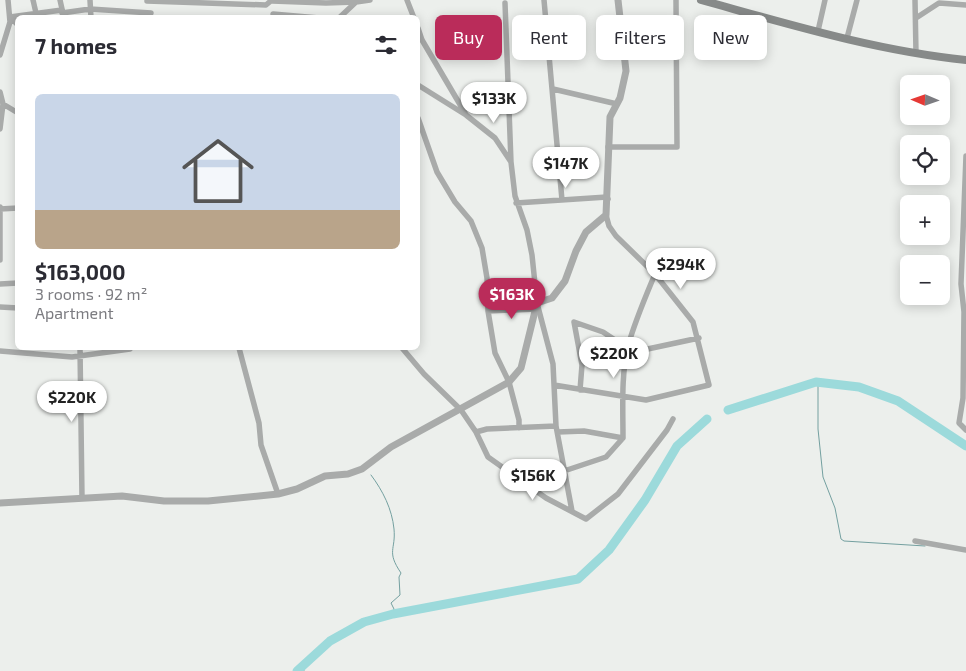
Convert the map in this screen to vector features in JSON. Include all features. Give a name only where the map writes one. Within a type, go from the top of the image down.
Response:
[{"type":"main road","points":[[701,0],[847,38],[916,53],[966,60]]},
{"type":"street","points":[[0,55],[10,17],[8,0]]},
{"type":"street","points":[[33,0],[36,12]]},
{"type":"street","points":[[60,0],[63,13]]},
{"type":"street","points":[[90,0],[91,15]]},
{"type":"street","points":[[20,15],[36,12],[63,13],[90,10],[152,15],[147,0],[266,5],[272,0],[326,3],[370,0]]},
{"type":"street","points":[[407,0],[413,15]]},
{"type":"street","points":[[544,0],[562,200]]},
{"type":"street","points":[[554,385],[646,400],[709,385],[699,338],[693,322],[656,274],[616,236],[609,226],[606,215],[610,117],[620,98],[626,71],[618,0]]},
{"type":"street","points":[[608,147],[677,147],[676,0]]},
{"type":"street","points":[[818,31],[825,0]]},
{"type":"street","points":[[847,38],[857,0]]},
{"type":"street","points":[[915,0],[916,53]]},
{"type":"street","points":[[342,15],[356,2]]},
{"type":"street","points":[[505,3],[511,162],[516,203],[529,238],[536,306],[553,364],[557,429],[572,510]]},
{"type":"street","points":[[916,18],[939,3],[966,5]]},
{"type":"street","points":[[274,14],[285,15]]},
{"type":"street","points":[[10,17],[15,16]]},
{"type":"street","points":[[10,17],[15,22]]},
{"type":"street","points":[[420,34],[466,115]]},
{"type":"street","points":[[420,86],[466,115],[495,138],[511,162]]},
{"type":"street","points":[[553,89],[617,104]]},
{"type":"street","points":[[0,92],[3,104],[0,129]]},
{"type":"street","points":[[3,104],[15,112]]},
{"type":"street","points":[[420,130],[437,172],[455,202],[471,221],[482,248],[487,278],[488,311],[495,354],[509,382],[520,420],[519,428]]},
{"type":"street","points":[[966,156],[964,350],[959,423],[966,430]]},
{"type":"street","points":[[516,203],[608,198]]},
{"type":"street","points":[[0,260],[0,208],[15,208]]},
{"type":"street","points":[[488,311],[536,306],[552,298],[565,281],[576,251],[586,232],[606,215]]},
{"type":"street","points":[[564,471],[606,457],[623,438],[623,397],[628,348],[640,309],[656,274]]},
{"type":"street","points":[[0,284],[15,283]]},
{"type":"street","points":[[0,503],[122,496],[164,501],[208,501],[278,494],[297,489],[325,476],[348,474],[362,469],[391,447],[509,382],[521,368],[536,306]]},
{"type":"street","points":[[0,307],[15,308]]},
{"type":"street","points":[[580,390],[582,366],[574,322],[603,332],[628,348],[643,350],[699,338]]},
{"type":"street","points":[[80,350],[82,498]]},
{"type":"street","points":[[0,351],[72,357],[122,350]]},
{"type":"street","points":[[240,350],[259,423],[261,445],[278,494]]},
{"type":"street","points":[[404,350],[424,374],[461,410],[476,432],[488,457],[546,498],[586,518],[618,494],[667,430],[673,419]]},
{"type":"street","points":[[476,432],[487,429],[519,428],[584,430],[623,438]]},
{"type":"street","points":[[915,541],[966,550]]},
{"type":"waterway","points":[[728,410],[816,382],[859,387],[898,401],[966,446]]},
{"type":"waterway","points":[[818,382],[818,429],[823,477],[835,508],[841,539],[844,541],[925,546]]},
{"type":"waterway","points":[[297,671],[330,641],[364,622],[393,614],[578,579],[609,550],[645,500],[677,446],[707,419]]},
{"type":"waterway","points":[[371,475],[386,500],[393,522],[393,555],[396,566],[401,573],[399,577],[400,595],[391,603],[394,609],[393,614]]},
{"type":"waterway","points":[[303,666],[304,671]]}]
